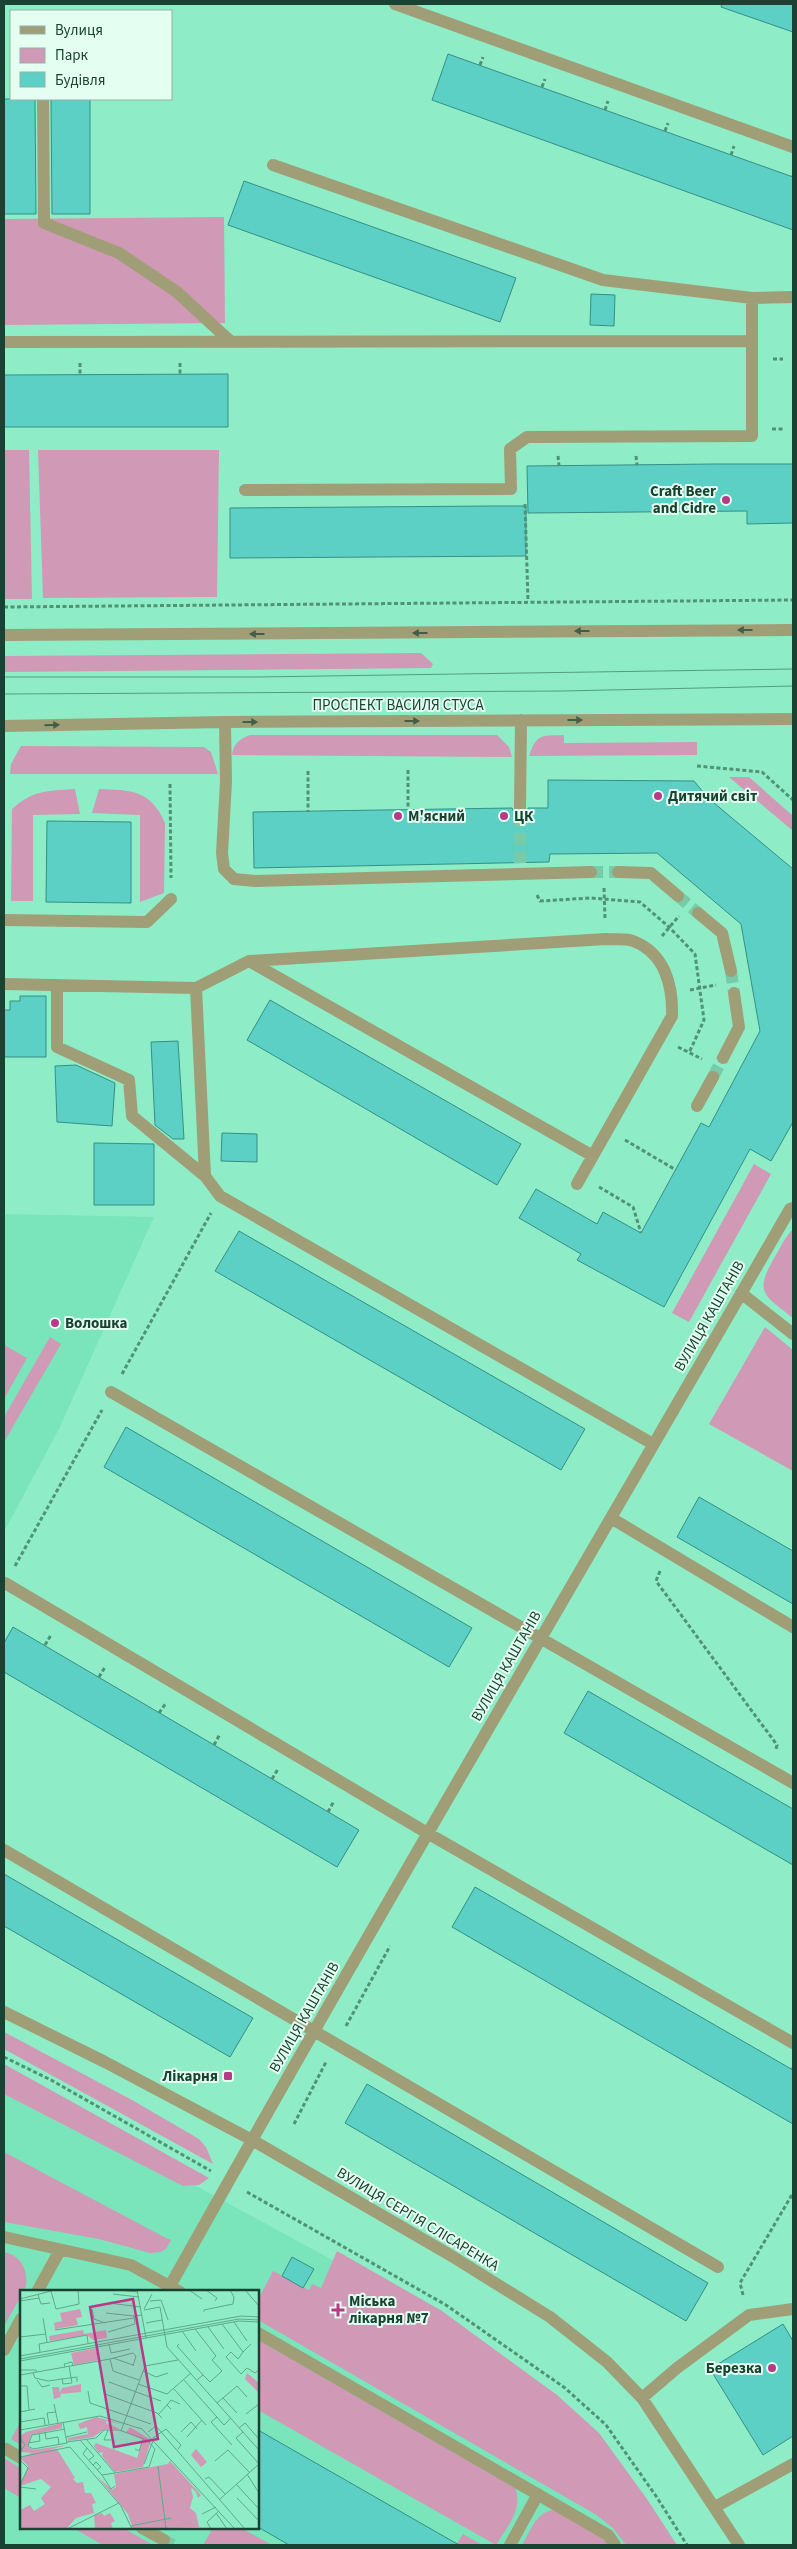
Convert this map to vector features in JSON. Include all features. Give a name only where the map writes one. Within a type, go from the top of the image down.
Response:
[{"type":"street","points":[[395,4],[793,147]]},
{"type":"street","points":[[43,100],[44,222],[119,253],[177,292],[231,342]]},
{"type":"street","points":[[273,164],[604,280],[752,298],[793,297]]},
{"type":"street","points":[[245,490],[511,489],[510,448],[527,437],[752,436],[752,298]]},
{"type":"street","points":[[4,342],[752,341]]},
{"type":"street","points":[[4,636],[793,630]]},
{"type":"street","name":"ПРОСПЕКТ ВАСИЛЯ СТУСА","points":[[4,726],[225,722],[793,719]]},
{"type":"street","points":[[520,808],[521,720]]},
{"type":"street","points":[[225,722],[226,782],[222,853],[224,869],[234,879],[255,881],[520,868],[591,872]]},
{"type":"street","points":[[618,872],[651,873],[678,896]]},
{"type":"street","points":[[4,920],[147,922],[171,899]]},
{"type":"street","points":[[698,913],[722,933],[731,971]]},
{"type":"street","points":[[4,984],[196,988],[249,961],[632,940],[649,952],[664,967],[672,993],[672,1016],[579,1180]]},
{"type":"street","points":[[249,961],[593,1156]]},
{"type":"street","points":[[58,985],[57,1047],[128,1080],[132,1116],[205,1176],[220,1196],[653,1444]]},
{"type":"street","points":[[196,988],[205,1176]]},
{"type":"street","points":[[723,1058],[739,1026],[734,993]]},
{"type":"street","points":[[697,1106],[713,1077]]},
{"type":"street","name":"ВУЛИЦЯ КАШТАНІВ","points":[[175,2289],[252,2140],[791,1208]]},
{"type":"street","points":[[741,1293],[793,1334]]},
{"type":"street","points":[[111,1392],[793,1784]]},
{"type":"street","points":[[611,1518],[793,1627]]},
{"type":"street","points":[[5,1583],[429,1834],[793,2043]]},
{"type":"street","points":[[4,1850],[718,2267]]},
{"type":"street","name":"ВУЛИЦЯ СЕРГІЯ СЛІСАРЕНКА","points":[[4,2012],[105,2062],[252,2140],[550,2317],[607,2362],[642,2398],[739,2545]]},
{"type":"street","points":[[4,2237],[131,2265],[175,2289]]},
{"type":"street","points":[[37,2290],[60,2250]]},
{"type":"street","points":[[642,2398],[677,2368],[748,2315],[793,2308]]},
{"type":"street","points":[[4,2350],[20,2321]]},
{"type":"street","points":[[259,2334],[608,2535],[615,2545]]},
{"type":"street","points":[[6,2449],[20,2457]]},
{"type":"street","points":[[715,2507],[793,2464]]},
{"type":"street","points":[[510,2545],[538,2494]]},
{"type":"street","points":[[144,2529],[164,2540]]},
{"type":"path","points":[[511,489],[527,505],[528,601]]},
{"type":"path","points":[[4,607],[793,600]]},
{"type":"path","points":[[697,766],[762,772],[793,800]]},
{"type":"path","points":[[408,770],[408,810]]},
{"type":"path","points":[[308,771],[308,812]]},
{"type":"path","points":[[170,784],[171,899]]},
{"type":"path","points":[[540,901],[591,898]]},
{"type":"path","points":[[607,1131],[676,1170]]},
{"type":"path","points":[[579,1180],[633,1207],[642,1233]]},
{"type":"path","points":[[668,1552],[656,1581],[777,1744],[773,1772]]},
{"type":"path","points":[[4,2057],[51,2080],[446,2305],[565,2388],[606,2425],[638,2469],[687,2545]]},
{"type":"path","points":[[748,2315],[740,2283],[793,2193]]},
{"type":"shaded area","name":"Волошка","points":[[4,1214],[154,1217],[59,1429],[4,1532]]},
{"type":"shaded area","name":"Міська лікарня №7","points":[[4,2081],[334,2261],[667,2545],[4,2545]]},
{"type":"green space","points":[[224,217],[225,323],[4,325],[4,219]]},
{"type":"green space","points":[[4,450],[29,450],[32,599],[4,599]]},
{"type":"green space","points":[[38,450],[219,450],[217,597],[43,598]]},
{"type":"green space","points":[[421,653],[433,664],[431,668],[4,672],[4,656]]},
{"type":"green space","points":[[250,735],[497,735],[509,747],[512,757],[232,755],[237,742]]},
{"type":"green space","points":[[564,735],[564,743],[697,742],[697,755],[529,756],[535,743],[541,737]]},
{"type":"green space","points":[[21,746],[204,747],[211,752],[218,774],[10,774],[11,764]]},
{"type":"green space","points":[[729,777],[749,777],[793,816],[793,831]]},
{"type":"green space","points":[[75,789],[80,814],[33,815],[33,901],[11,901],[12,809],[34,795],[48,791]]},
{"type":"green space","points":[[99,789],[130,791],[139,794],[153,804],[159,812],[165,823],[164,893],[140,902],[140,815],[92,813]]},
{"type":"green space","points":[[754,1164],[771,1174],[689,1322],[672,1313]]},
{"type":"green space","points":[[793,1229],[793,1318],[768,1297],[764,1285],[769,1267]]},
{"type":"green space","points":[[765,1327],[793,1350],[793,1471],[709,1424]]},
{"type":"green space","points":[[50,1337],[61,1344],[4,1442],[4,1417]]},
{"type":"green space","points":[[4,1345],[27,1358],[4,1399]]},
{"type":"green space","points":[[4,2032],[132,2100],[199,2139],[206,2147],[213,2164],[4,2049]]},
{"type":"green space","points":[[4,2064],[209,2178],[199,2185],[183,2186],[4,2094]]},
{"type":"green space","points":[[4,2152],[171,2240],[166,2249],[150,2253],[99,2239],[4,2222]]},
{"type":"green space","points":[[337,2251],[442,2311],[557,2395],[599,2433],[647,2499],[677,2545],[626,2545],[613,2528],[595,2514],[259,2321],[259,2298],[273,2271],[309,2290],[312,2284],[321,2288]]},
{"type":"green space","points":[[4,2252],[19,2260],[25,2270],[26,2287],[20,2290],[20,2298],[4,2326]]},
{"type":"green space","points":[[259,2341],[515,2488],[517,2496],[516,2511],[496,2545],[259,2411]]},
{"type":"green space","points":[[20,2423],[20,2444],[11,2439]]},
{"type":"green space","points":[[4,2458],[20,2468],[20,2497],[4,2488]]},
{"type":"green space","points":[[553,2510],[599,2536],[610,2545],[522,2545],[542,2514]]},
{"type":"green space","points":[[75,2529],[125,2529],[153,2545],[103,2545]]},
{"type":"green space","points":[[212,2529],[243,2529],[272,2545],[203,2545]]},
{"type":"green space","points":[[463,2534],[482,2545],[456,2545]]},
{"type":"building","points":[[722,4],[793,4],[793,32],[721,7]]},
{"type":"building","points":[[448,54],[793,177],[793,230],[432,100]]},
{"type":"building","points":[[4,99],[35,100],[36,214],[4,214]]},
{"type":"building","points":[[51,100],[90,100],[90,214],[52,214]]},
{"type":"building","points":[[244,181],[516,278],[500,322],[228,225]]},
{"type":"building","points":[[591,294],[615,295],[614,326],[590,325]]},
{"type":"building","points":[[228,374],[228,427],[4,427],[4,375]]},
{"type":"building","points":[[793,464],[793,523],[747,524],[747,511],[528,513],[527,466]]},
{"type":"building","points":[[526,506],[526,556],[230,558],[230,508]]},
{"type":"building","points":[[548,780],[694,781],[708,798],[793,869],[793,1122],[771,1161],[750,1149],[664,1307],[577,1260],[581,1254],[519,1218],[536,1189],[597,1224],[603,1212],[641,1233],[701,1123],[709,1127],[760,1031],[741,924],[657,853],[550,854],[549,862],[254,868],[253,812],[512,808],[515,815],[520,816],[527,813],[528,808],[548,808]]},
{"type":"building","points":[[47,821],[131,822],[131,903],[46,902]]},
{"type":"building","points":[[20,996],[46,996],[46,1057],[4,1057],[4,1010],[10,1010],[10,1001],[20,1001]]},
{"type":"building","points":[[270,1000],[521,1144],[497,1185],[247,1040]]},
{"type":"building","points":[[178,1041],[184,1139],[173,1139],[155,1125],[151,1042]]},
{"type":"building","points":[[76,1065],[115,1083],[112,1126],[57,1122],[55,1066]]},
{"type":"building","points":[[222,1133],[257,1134],[257,1162],[221,1161]]},
{"type":"building","points":[[94,1143],[154,1144],[154,1205],[94,1205]]},
{"type":"building","points":[[239,1231],[585,1429],[561,1470],[215,1271]]},
{"type":"building","points":[[126,1427],[472,1628],[449,1667],[104,1467]]},
{"type":"building","points":[[699,1497],[793,1551],[793,1604],[677,1537]]},
{"type":"building","points":[[13,1627],[359,1830],[337,1867],[4,1672],[4,1643]]},
{"type":"building","points":[[588,1691],[793,1809],[793,1865],[564,1733]]},
{"type":"building","points":[[4,1874],[253,2018],[230,2057],[4,1926]]},
{"type":"building","points":[[475,1887],[793,2070],[793,2124],[452,1927]]},
{"type":"building","points":[[367,2084],[708,2283],[686,2321],[345,2123]]},
{"type":"building","points":[[292,2257],[314,2269],[303,2288],[282,2276]]},
{"type":"building","points":[[783,2324],[793,2341],[793,2436],[763,2455],[710,2369]]},
{"type":"building","points":[[259,2431],[459,2545],[289,2545],[259,2528]]},
{"type":"tunnel","points":[[520,808],[520,863]]},
{"type":"tunnel","points":[[591,872],[618,872]]},
{"type":"tunnel","points":[[678,896],[698,913]]},
{"type":"tunnel","points":[[731,971],[734,993]]},
{"type":"tunnel","points":[[713,1077],[723,1058]]},
{"type":"tunnel","points":[[164,2540],[173,2545]]},
{"type":"tram line","points":[[4,677],[258,677],[793,669]]},
{"type":"tram line","points":[[4,694],[563,691],[793,686]]},
{"type":"place","name":"Craft Beer and Cidre","points":[[726,500]]},
{"type":"place","name":"Дитячий світ","points":[[658,796]]},
{"type":"place","name":"М'ясний","points":[[398,816]]},
{"type":"place","name":"ЦК","points":[[504,816]]},
{"type":"place","name":"Волошка","points":[[55,1323]]},
{"type":"place","name":"Лікарня","points":[[228,2076]]},
{"type":"place","name":"Міська лікарня №7","points":[[338,2310]]},
{"type":"place","name":"Березка","points":[[772,2368]]}]
